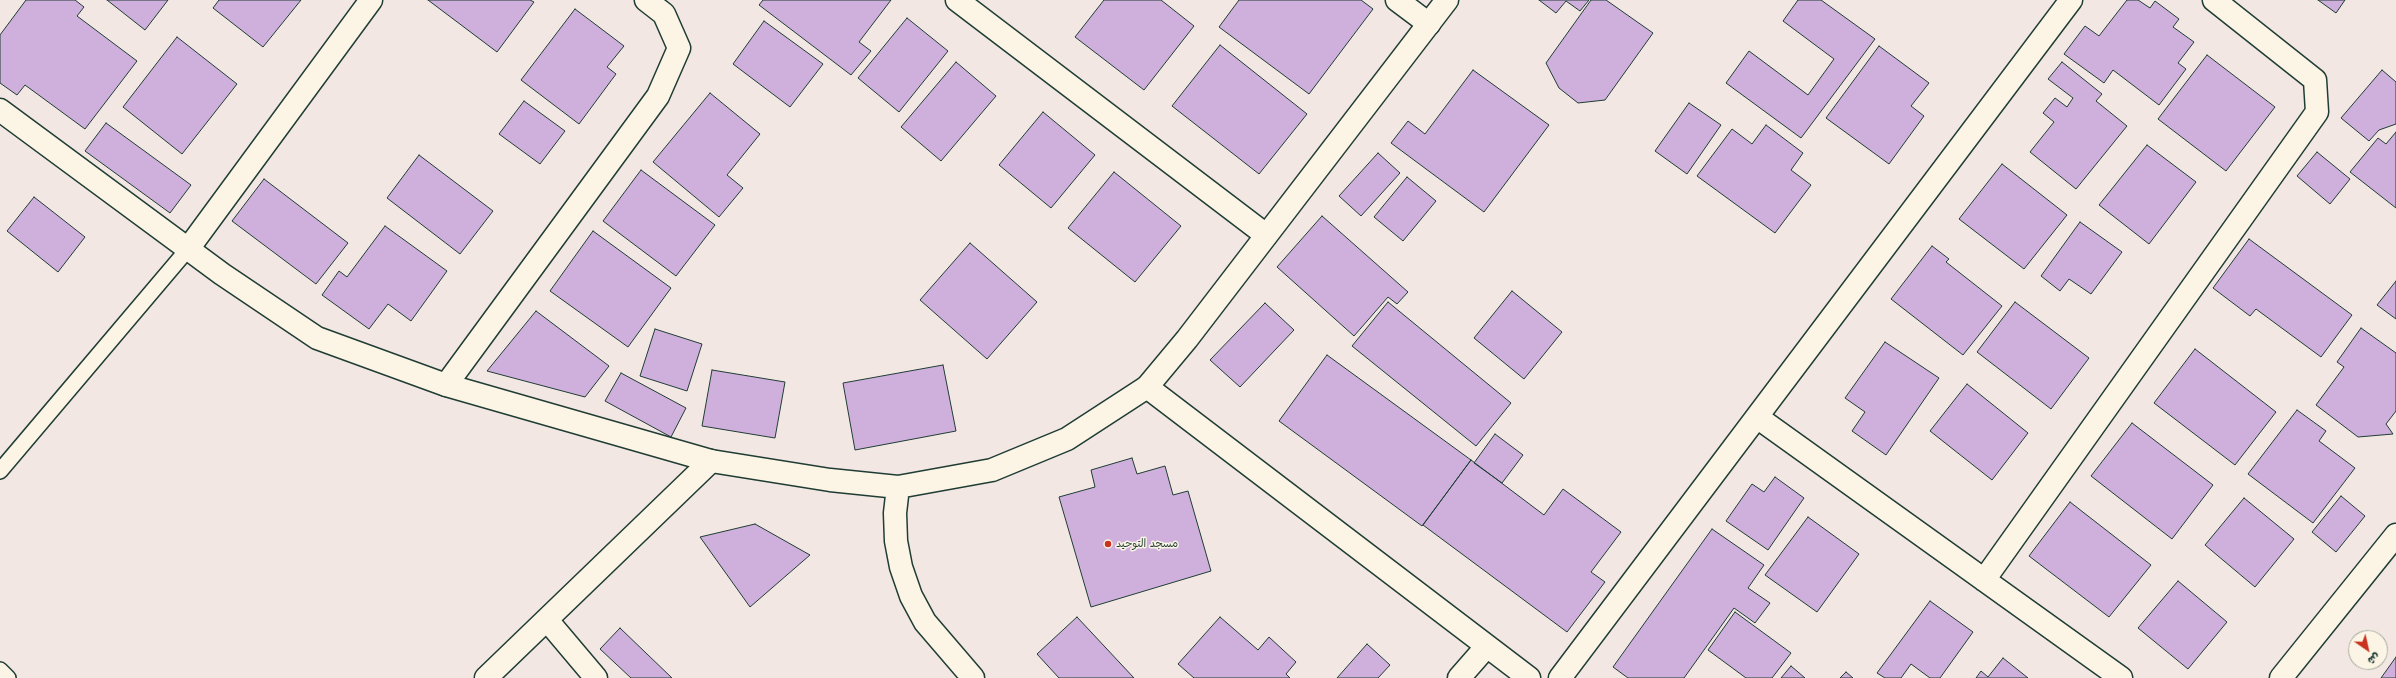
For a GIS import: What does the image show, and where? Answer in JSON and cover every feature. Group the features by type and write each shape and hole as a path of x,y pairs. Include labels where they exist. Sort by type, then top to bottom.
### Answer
{"street":[{"path":"188,249 371,0"},
{"path":"446,385 658,96 679,48 664,14 646,0"},
{"path":"957,0 1266,235"},
{"path":"1397,0 1429,24"},
{"path":"0,110 188,249 316,338 446,385 711,461 830,480 898,486 992,470 1067,439 1147,387 1187,339 1447,0"},
{"path":"1560,678 2071,0"},
{"path":"1984,580 2317,112 2315,80 2214,0"},
{"path":"1147,387 1529,678"},
{"path":"1757,417 2121,678"},
{"path":"486,678 711,461"},
{"path":"898,486 895,513 896,540 901,567 911,596 925,622 973,678"},
{"path":"2281,678 2396,535"},
{"path":"547,620 596,678"},
{"path":"1459,678 1487,646"}],"lane":[{"path":"0,471 188,249"},
{"path":"0,670 8,678"}],"building":[{"path":"26,0 75,0 84,7 77,16 137,61 85,129 25,85 17,95 0,83 0,35"},
{"path":"107,0 168,0 145,30"},
{"path":"219,0 301,0 263,47 213,8"},
{"path":"428,0 530,0 534,2 497,52"},
{"path":"763,0 891,0 859,42 871,51 851,75 759,5"},
{"path":"1104,0 1161,0 1194,26 1144,90 1075,37"},
{"path":"1239,0 1361,0 1373,9 1309,94 1219,27"},
{"path":"1539,0 1589,0 1580,11 1566,1 1556,13"},
{"path":"1591,0 1606,0 1653,33 1605,100 1578,103 1559,88 1546,63"},
{"path":"1798,0 1821,0 1875,39 1801,138 1726,83 1749,51 1808,95 1834,59 1783,21"},
{"path":"2127,0 2138,0 2150,8 2155,1 2179,19 2173,27 2194,42 2178,63 2186,69 2159,105 2113,70 2104,83 2064,54 2085,26 2099,36"},
{"path":"2318,0 2345,0 2336,13"},
{"path":"575,9 624,46 607,67 616,74 579,124 521,80"},
{"path":"907,18 948,51 899,112 858,78"},
{"path":"764,21 823,64 790,107 733,64"},
{"path":"177,37 237,84 182,154 123,107"},
{"path":"1220,45 1307,114 1259,174 1172,106"},
{"path":"1879,46 1929,83 1911,106 1924,116 1889,164 1826,118"},
{"path":"2207,55 2275,107 2226,171 2158,119"},
{"path":"956,62 996,96 941,161 901,127"},
{"path":"2062,62 2102,94 2096,101 2127,126 2076,189 2030,152 2054,122 2043,113 2055,98 2067,107 2073,98 2048,79"},
{"path":"1473,70 1549,125 1484,212 1391,143 1408,121 1425,134"},
{"path":"2382,70 2396,82 2396,124 2379,130 2369,141 2341,118"},
{"path":"710,93 760,134 727,175 743,188 719,217 653,162"},
{"path":"524,101 565,131 540,164 499,134"},
{"path":"1689,103 1721,125 1687,174 1655,151"},
{"path":"1043,112 1095,155 1051,208 999,165"},
{"path":"106,123 191,185 170,213 85,151"},
{"path":"1766,125 1803,153 1791,170 1811,185 1775,233 1697,176 1732,129 1752,144"},
{"path":"2396,132 2396,208 2350,172 2378,138 2386,144"},
{"path":"2147,145 2196,182 2149,244 2099,205"},
{"path":"2317,152 2350,179 2330,204 2297,176"},
{"path":"1378,153 1400,173 1361,216 1339,196"},
{"path":"419,155 493,211 460,254 387,198"},
{"path":"2002,164 2067,215 2024,269 1959,219"},
{"path":"641,170 715,225 676,276 603,221"},
{"path":"1114,172 1181,226 1135,282 1068,228"},
{"path":"1407,177 1436,201 1403,241 1374,217"},
{"path":"264,179 348,243 316,284 232,221"},
{"path":"34,197 85,237 58,272 7,231"},
{"path":"1322,216 1408,292 1397,304 1388,297 1354,336 1277,267"},
{"path":"2080,222 2122,252 2091,294 2069,279 2060,291 2041,276"},
{"path":"385,226 447,271 411,321 388,304 369,329 322,295 339,271 347,277"},
{"path":"593,231 671,288 628,347 550,291"},
{"path":"2249,239 2352,315 2321,357 2256,309 2250,316 2213,288"},
{"path":"970,243 1037,302 987,359 920,300"},
{"path":"1932,246 1949,259 1946,262 2002,306 1963,355 1891,299"},
{"path":"2396,281 2396,319 2377,305"},
{"path":"1512,291 1562,332 1524,379 1474,338"},
{"path":"1388,302 1511,403 1476,446 1352,346"},
{"path":"2015,302 2089,358 2051,409 1977,352"},
{"path":"1265,303 1294,330 1240,387 1210,360"},
{"path":"536,311 609,366 585,397 487,371"},
{"path":"2361,328 2396,353 2396,411 2386,424 2393,434 2358,437 2316,405 2344,367 2337,362"},
{"path":"655,329 702,344 687,391 640,376"},
{"path":"1885,342 1939,378 1886,455 1852,431 1865,412 1845,398"},
{"path":"2195,349 2276,412 2235,465 2154,403"},
{"path":"1327,355 1471,460 1422,526 1279,421"},
{"path":"943,365 956,431 855,450 843,383"},
{"path":"712,370 785,382 775,438 702,426"},
{"path":"621,373 686,408 671,437 605,401"},
{"path":"1967,384 2028,433 1992,480 1930,431"},
{"path":"2297,410 2326,431 2319,441 2355,468 2313,523 2248,474"},
{"path":"2132,423 2213,485 2172,539 2091,476"},
{"path":"1495,434 1523,455 1502,483 1474,463"},
{"path":"1132,458 1137,474 1165,466 1173,495 1188,491 1211,571 1091,607 1059,497 1095,487 1091,470"},
{"path":"1471,460 1544,515 1563,489 1621,532 1591,572 1605,582 1567,632 1423,525"},
{"path":"1775,477 1804,498 1768,550 1726,521 1752,484 1764,492"},
{"path":"2341,496 2365,516 2336,552 2312,532"},
{"path":"2244,498 2294,539 2255,587 2205,545"},
{"path":"2070,502 2151,565 2109,617 2029,556"},
{"path":"1808,517 1859,554 1817,612 1765,575"},
{"path":"755,524 810,555 750,607 700,537"},
{"path":"1712,529 1764,565 1748,588 1770,603 1755,623 1734,608 1684,678 1628,678 1613,667"},
{"path":"2178,581 2227,622 2188,669 2138,628"},
{"path":"1930,601 1973,632 1940,678 1930,678 1911,664 1901,678 1885,678 1877,673"},
{"path":"1735,612 1791,653 1772,678 1746,678 1708,650"},
{"path":"1077,617 1134,678 1059,678 1037,654"},
{"path":"1220,617 1258,650 1269,637 1296,662 1286,674 1290,678 1194,678 1178,664"},
{"path":"620,628 672,678 631,678 600,649"},
{"path":"1367,644 1390,665 1378,678 1337,678"},
{"path":"2396,657 2396,678 2381,678"},
{"path":"2003,658 2028,678 1976,678 1981,671 1988,677"},
{"path":"1791,666 1805,678 1781,678"},
{"path":"1846,672 1853,678 1840,678"}],"place":[{"name":"مسجد التوحيد","path":"1108,544"}]}
